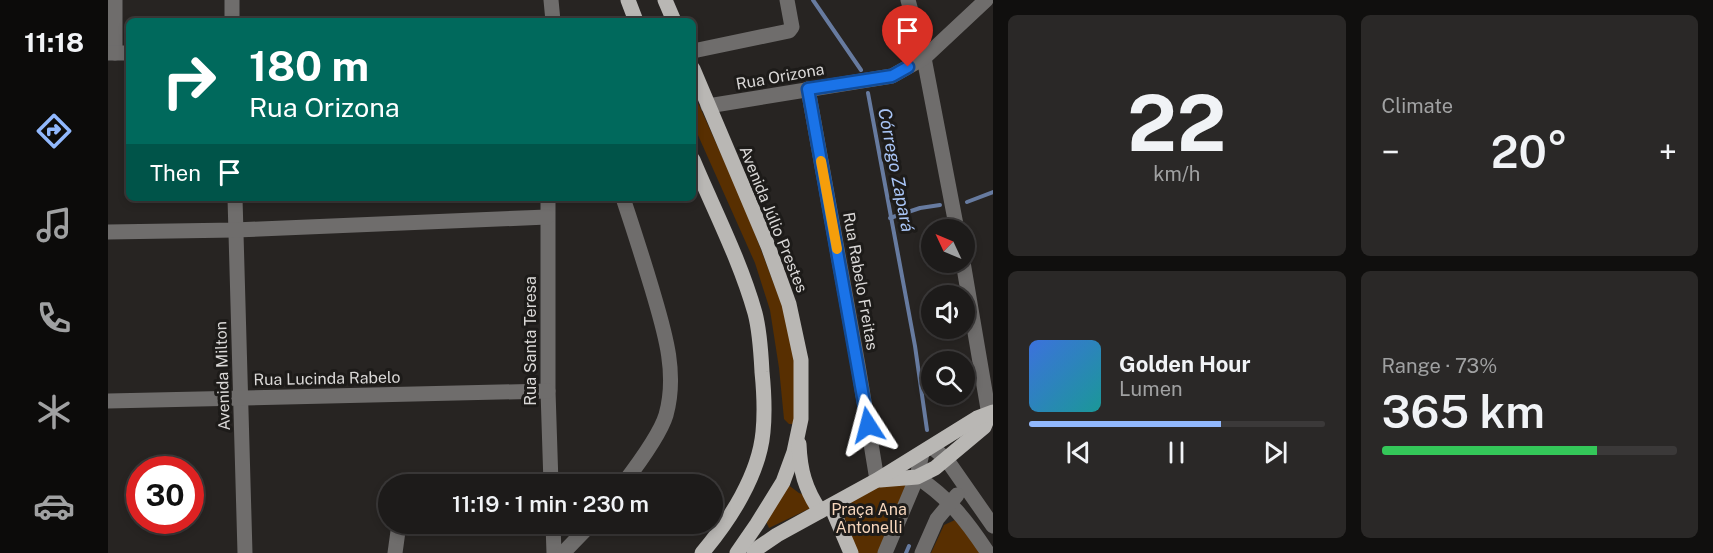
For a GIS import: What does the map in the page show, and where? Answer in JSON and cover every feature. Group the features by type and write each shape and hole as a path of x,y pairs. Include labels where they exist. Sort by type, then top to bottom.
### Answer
{"main road":[{"path":"628,0 635,18"},
{"path":"666,3 673,18"},
{"name":"Avenida Júlio Prestes","path":"696,76 768,246 789,304 801,360 801,419 783,482 739,552"},
{"path":"696,167 744,280 755,315 762,356 763,434 752,474 707,547 739,552"},
{"path":"877,480 916,477 947,460 984,427 991,413"},
{"path":"754,553 777,535 877,480 977,418 991,413"},
{"path":"798,435 800,464 806,488 825,508 851,553"}],"street":[{"path":"115,0 117,53"},
{"path":"232,0 232,18"},
{"path":"551,0 553,18"},
{"path":"696,50 789,31 792,27 787,0"},
{"path":"908,0 924,57 955,219"},
{"name":"Rua Orizona","path":"708,106 892,76 924,57 986,0"},
{"name":"Rua Rabelo Freitas","path":"808,89 877,480"},
{"name":"Avenida Milton","path":"235,201 245,553"},
{"name":"Rua Santa Teresa","path":"548,201 548,391 551,474"},
{"path":"624,201 667,340 670,367 666,416 644,456 630,474"},
{"path":"108,232 235,230 547,217"},
{"path":"965,273 991,413"},
{"name":"Rua Lucinda Rabelo","path":"108,401 548,391"},
{"path":"885,553 927,450 947,460 993,526"},
{"path":"916,477 959,511 988,553"},
{"path":"922,553 937,519 966,487"},
{"path":"395,553 398,534"},
{"path":"553,534 554,553"},
{"path":"563,553 581,534"}],"green space":[{"path":"696,101 744,205 783,308 797,357 796,424 789,424 784,419 770,310 755,263 696,131"},
{"name":"Praça Ana Antonelli","path":"879,481 912,485 881,553 855,553 838,508"},
{"path":"787,484 799,493 810,497 815,506 769,528 765,519"},
{"name":"Praça Ana Antonelli","path":"955,520 983,553 931,553 944,525"}],"waterway":[{"name":"Córrego Zapará","path":"813,0 861,70"},
{"name":"Córrego Zapará","path":"868,93 915,346 927,430"},
{"path":"967,202 993,192"},
{"path":"890,218 920,208 940,205"},
{"name":"Córrego Zapará","path":"906,553 909,546"}],"slow traffic":[{"path":"821,161 837,249"}],"route":[{"path":"868,425 808,89 892,76 908,67"}]}
